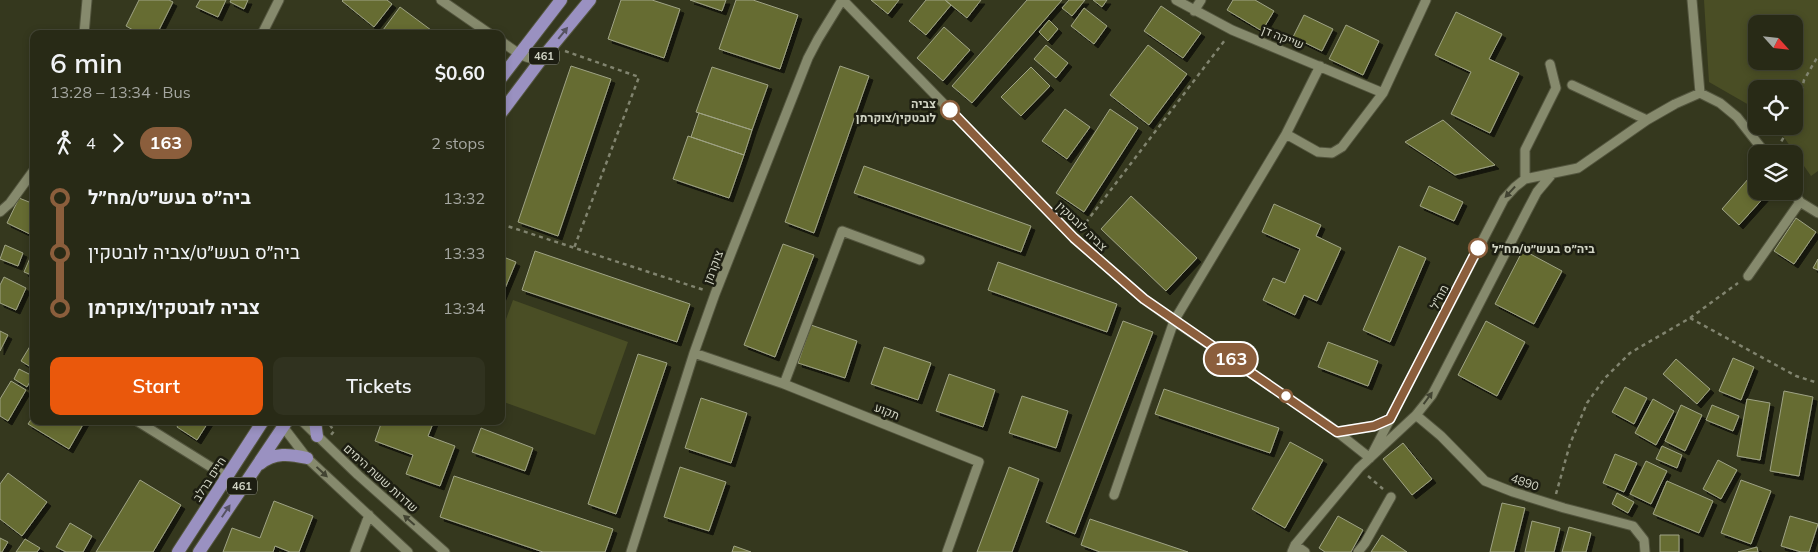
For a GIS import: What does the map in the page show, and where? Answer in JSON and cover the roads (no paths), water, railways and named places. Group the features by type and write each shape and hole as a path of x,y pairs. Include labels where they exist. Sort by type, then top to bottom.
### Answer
{"main road":[{"name":"461","path":"505,73 561,0"},
{"name":"461","path":"505,108 543,57 590,0"},
{"name":"חיים ברלב","path":"178,552 261,425"},
{"name":"461","path":"199,552 282,425"},
{"path":"316,425 317,436"},
{"path":"253,471 264,461 278,455 295,455 307,458"}],"street":[{"path":"84,30 87,0"},
{"path":"264,30 279,0"},
{"path":"442,0 484,30"},
{"name":"צביה לובטקין","path":"843,0 1074,238 1144,299 1337,432 1370,458"},
{"name":"צוקרמן","path":"630,552 694,353 716,294 808,58 843,0"},
{"name":"שייקה דן","path":"1176,0 1232,30 1383,93"},
{"path":"1194,11 1201,0"},
{"path":"1286,134 1318,152 1332,153 1342,147 1383,93 1426,0"},
{"path":"1692,0 1700,93"},
{"path":"505,44 532,58 543,57"},
{"path":"1550,64 1556,88 1525,150 1525,179 1578,168 1646,120 1700,93"},
{"path":"1114,494 1174,321 1286,134 1320,66"},
{"path":"1572,85 1646,120"},
{"path":"1700,93 1720,103 1736,117 1759,145"},
{"name":"מח\"ל","path":"1305,552 1294,548 1359,468 1416,415 1432,394 1530,204 1553,173"},
{"path":"0,212 10,203 30,176"},
{"name":"מח\"ל","path":"1370,458 1504,199 1525,179"},
{"path":"1748,276 1800,202 1818,213"},
{"path":"784,384 842,231 920,260"},
{"name":"תקוע","path":"694,353 784,384 979,462 947,552"},
{"name":"4890","path":"1416,415 1441,436 1485,481 1554,505 1633,526 1644,540 1645,552"},
{"path":"1337,432 1374,426 1390,419"},
{"path":"143,425 227,477"},
{"path":"284,425 307,458 408,552"},
{"name":"שדרות ששת הימים","path":"306,425 358,475 445,552"},
{"path":"1358,552 1391,497"},
{"path":"355,552 369,515"}],"place":[{"name":"צביה לובטקין/צוקרמן","path":"950,110"},
{"name":"ביה״ס בעש״ט/מח״ל","path":"1478,248"}]}
